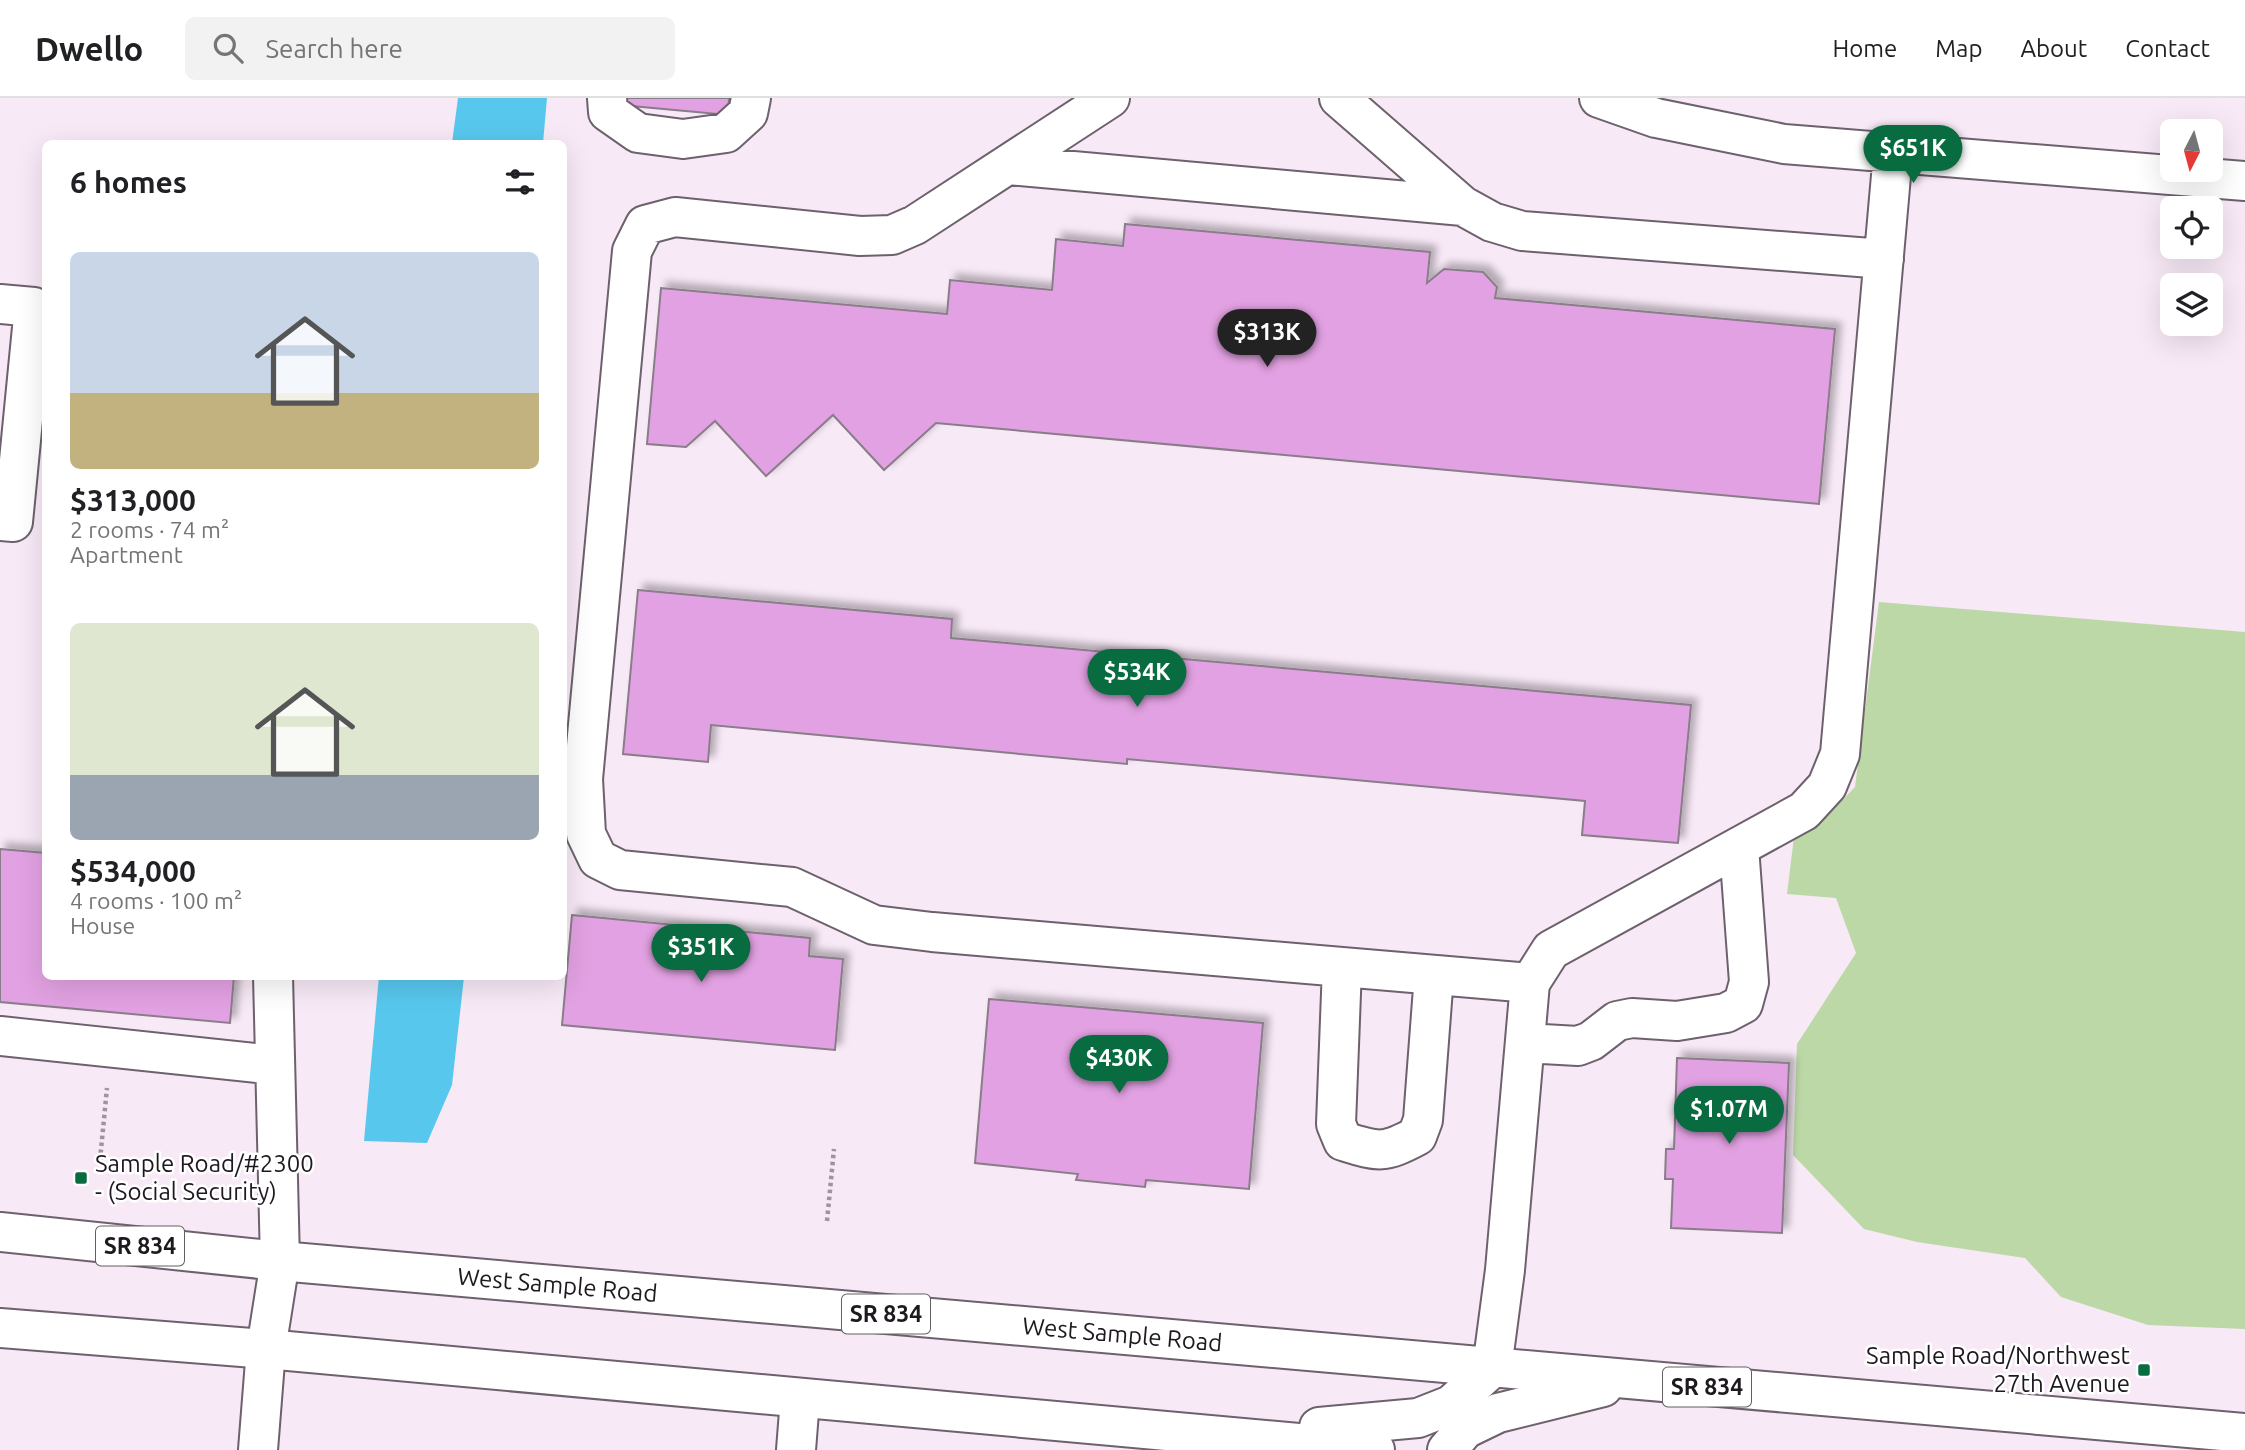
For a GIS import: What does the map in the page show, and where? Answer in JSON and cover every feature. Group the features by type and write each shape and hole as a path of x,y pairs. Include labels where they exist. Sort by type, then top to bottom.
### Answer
{"main road":[{"path":"607,98 608,112 638,133 683,139 726,133 748,113 751,98"},
{"path":"1110,98 915,225 892,234 860,236 675,217 645,225 632,251 583,779 586,834 598,859 620,870 792,887 874,925 1530,984"},
{"path":"1339,98 1462,206 1492,222 1522,230 1884,259"},
{"path":"1599,98 1656,118 1784,144 2245,181"},
{"path":"1222,1436 1418,1418 1451,1405 1492,1368 1506,1270 1530,984 1551,950 1804,811 1827,786 1840,754 1893,153"},
{"path":"1007,165 1462,206"},
{"path":"0,304 34,307 13,522 0,521"},
{"path":"1525,1043 1578,1046 1591,1041 1617,1021 1632,1018 1677,1021 1726,1013 1743,1004 1749,982 1740,847"},
{"path":"1342,967 1336,1124 1343,1141 1377,1151 1394,1148 1417,1136 1423,1120 1434,975"},
{"path":"258,1450 265,1349 280,1261 273,980"},
{"path":"0,1036 275,1065"},
{"name":"West Sample Road","path":"0,1232 280,1261 2245,1433"},
{"path":"0,1328 265,1349 1375,1450"},
{"path":"1447,1450 1465,1429 1498,1413 1632,1380"},
{"path":"796,1450 800,1399"}],"path":[{"path":"100,1160 107,1088"},
{"path":"827,1221 834,1149"}],"green space":[{"path":"1879,602 2245,632 2245,1329 2148,1325 2061,1297 2025,1258 1917,1242 1864,1229 1793,1155 1797,1044 1856,953 1836,898 1787,894 1794,837 1830,813 1855,787"}],"water":[{"path":"458,98 547,98 543,140 452,140"},
{"path":"379,980 464,980 452,1085 427,1143 364,1141"}],"building":[{"path":"622,98 729,98 728,115 621,105"},
{"path":"1125,224 1430,252 1427,283 1444,269 1483,272 1497,287 1495,298 1835,329 1819,504 936,423 884,470 833,415 766,476 715,421 686,447 647,444 661,288 947,314 950,280 1052,290 1056,239 1123,246"},
{"path":"638,590 952,619 951,638 1691,705 1678,843 1582,835 1585,801 1127,759 1127,764 711,725 708,762 623,754"},
{"path":"0,849 42,853 42,980 234,980 230,1023 0,1002"},
{"path":"572,915 810,938 809,956 843,959 835,1050 562,1025"},
{"path":"989,999 1263,1023 1249,1189 1146,1180 1145,1187 1076,1180 1078,1174 975,1163"},
{"path":"1677,1058 1789,1063 1782,1233 1671,1228 1673,1179 1665,1179 1666,1149 1674,1149"}],"place":[{"name":"Sample Road/#2300 - (Social Security)","path":"81,1178"},
{"name":"Sample Road/Northwest 27th Avenue","path":"2144,1370"}]}
